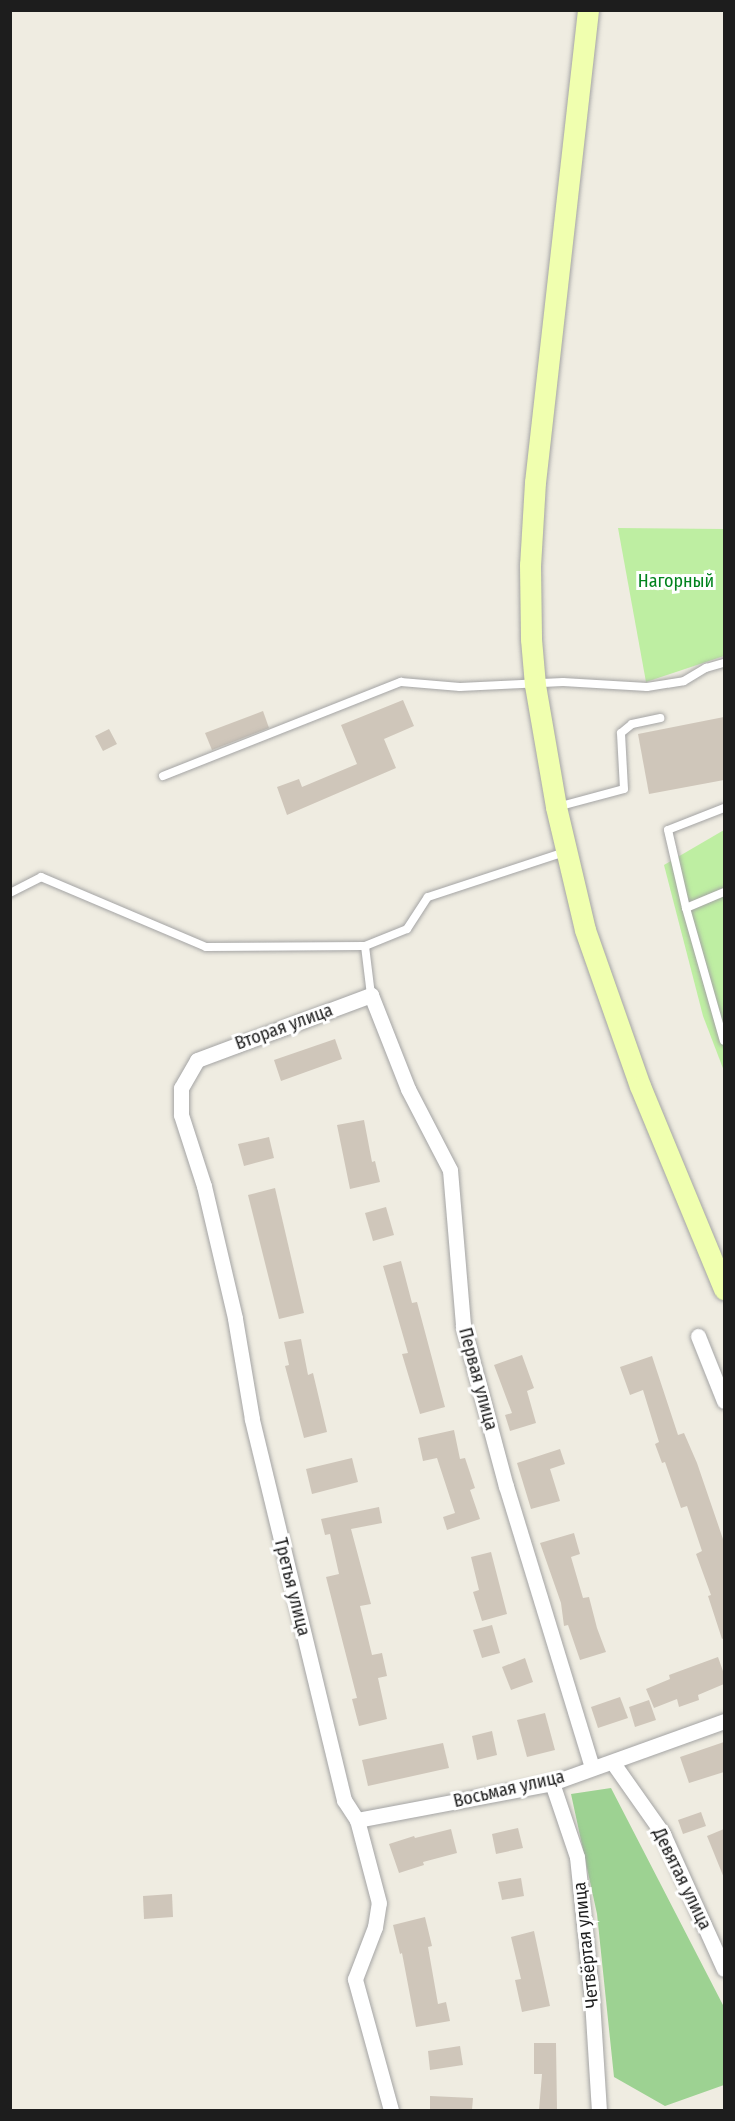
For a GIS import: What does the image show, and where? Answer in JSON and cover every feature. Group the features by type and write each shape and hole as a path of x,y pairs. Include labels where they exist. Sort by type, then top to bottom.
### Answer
{"main road":[{"path":"588,10 535,482 530,565 531,639 535,686 565,852 585,930 640,1086 724,1288"}],"street":[{"name":"Вторая улица","path":"197,1060 371,995"},
{"name":"Первая улица","path":"371,995 408,1089 450,1170 463,1326 506,1486 592,1767"},
{"name":"Третья улица","path":"197,1060 181,1088 181,1115 204,1186 235,1318 252,1419 344,1800 357,1820 379,1903 375,1927 355,1979 391,2110"},
{"path":"698,1336 724,1401"},
{"name":"Восьмая улица","path":"357,1820 552,1783 592,1767 613,1763 724,1721"},
{"name":"Девятая улица","path":"613,1763 663,1834 724,1970"},
{"name":"Четвёртая улица","path":"552,1783 577,1857 592,2000 599,2110"}],"lane":[{"path":"164,776 401,682 460,687 535,686 588,682 647,687 684,681 706,668 724,663"},
{"path":"556,807 624,789 621,734 632,724 660,718"},
{"path":"724,808 668,830 686,908 724,1041"},
{"path":"10,893 41,877 206,947 364,946 407,928 428,897 565,852"},
{"path":"686,908 724,892"},
{"path":"364,946 371,995"}],"green space":[{"name":"Нагорный","path":"618,528 724,529 724,656 646,682"},
{"path":"724,830 724,1071 703,1016 664,865"},
{"path":"611,1788 724,2007 724,2085 665,2106 614,2077 597,1914 571,1794"}],"building":[{"path":"403,700 414,726 384,739 396,768 287,815 277,787 299,779 302,787 357,764 341,725"},
{"path":"263,711 269,728 212,750 205,733"},
{"path":"724,717 724,780 649,794 638,734"},
{"path":"109,729 117,744 103,751 95,736"},
{"path":"335,1039 342,1059 281,1081 274,1060"},
{"path":"364,1120 372,1162 375,1161 380,1182 350,1189 337,1125"},
{"path":"269,1137 274,1158 244,1166 238,1144"},
{"path":"275,1188 304,1313 279,1319 248,1195"},
{"path":"386,1207 394,1235 373,1241 365,1213"},
{"path":"401,1261 412,1303 417,1302 445,1407 420,1414 402,1354 408,1353 383,1266"},
{"path":"301,1339 308,1375 313,1373 327,1432 304,1438 285,1366 289,1365 284,1342"},
{"path":"522,1355 534,1388 527,1391 536,1423 510,1431 505,1415 512,1413 494,1365"},
{"path":"652,1356 678,1435 684,1433 697,1463 724,1542 724,1638 722,1639 708,1596 711,1595 696,1554 702,1551 687,1506 681,1508 665,1462 662,1463 655,1444 659,1442 643,1390 630,1395 620,1367"},
{"path":"454,1430 460,1459 465,1458 475,1488 470,1490 480,1519 447,1530 443,1517 455,1513 437,1458 423,1461 418,1438"},
{"path":"560,1449 565,1464 550,1469 560,1501 531,1509 517,1463"},
{"path":"352,1458 358,1482 312,1494 306,1469"},
{"path":"379,1507 382,1523 351,1529 371,1604 360,1606 372,1655 382,1653 387,1676 378,1678 387,1719 359,1726 352,1699 357,1698 326,1577 339,1574 330,1534 325,1535 321,1519"},
{"path":"574,1533 580,1554 571,1557 583,1598 589,1597 606,1652 580,1660 568,1625 564,1626 561,1603 540,1543"},
{"path":"491,1552 507,1614 482,1621 473,1592 479,1590 471,1557"},
{"path":"492,1625 500,1653 482,1658 473,1630"},
{"path":"718,1657 724,1674 724,1684 698,1695 699,1700 679,1707 677,1699 654,1708 646,1689 670,1679 669,1675"},
{"path":"525,1658 533,1682 511,1690 502,1667"},
{"path":"620,1697 628,1718 598,1728 591,1707"},
{"path":"649,1700 656,1720 635,1727 629,1707"},
{"path":"545,1713 555,1750 527,1757 517,1720"},
{"path":"492,1731 497,1755 477,1760 472,1736"},
{"path":"724,1742 724,1772 689,1783 680,1757"},
{"path":"443,1743 449,1768 368,1786 362,1760"},
{"path":"701,1812 706,1826 683,1834 678,1820"},
{"path":"518,1828 523,1848 496,1854 492,1834"},
{"path":"451,1829 457,1853 423,1862 424,1865 399,1873 389,1844 414,1836 415,1838"},
{"path":"724,1829 724,1878 707,1836"},
{"path":"521,1878 524,1896 502,1900 498,1882"},
{"path":"172,1894 173,1917 144,1919 143,1896"},
{"path":"425,1917 432,1946 428,1947 438,2004 446,2002 450,2021 416,2027 402,1953 400,1954 393,1925"},
{"path":"534,1931 550,2006 522,2012 515,1980 521,1979 511,1937"},
{"path":"534,2043 556,2043 557,2110 539,2110 542,2074 534,2074"},
{"path":"460,2046 463,2065 430,2070 428,2051"},
{"path":"430,2096 473,2098 472,2110 430,2110"}]}
